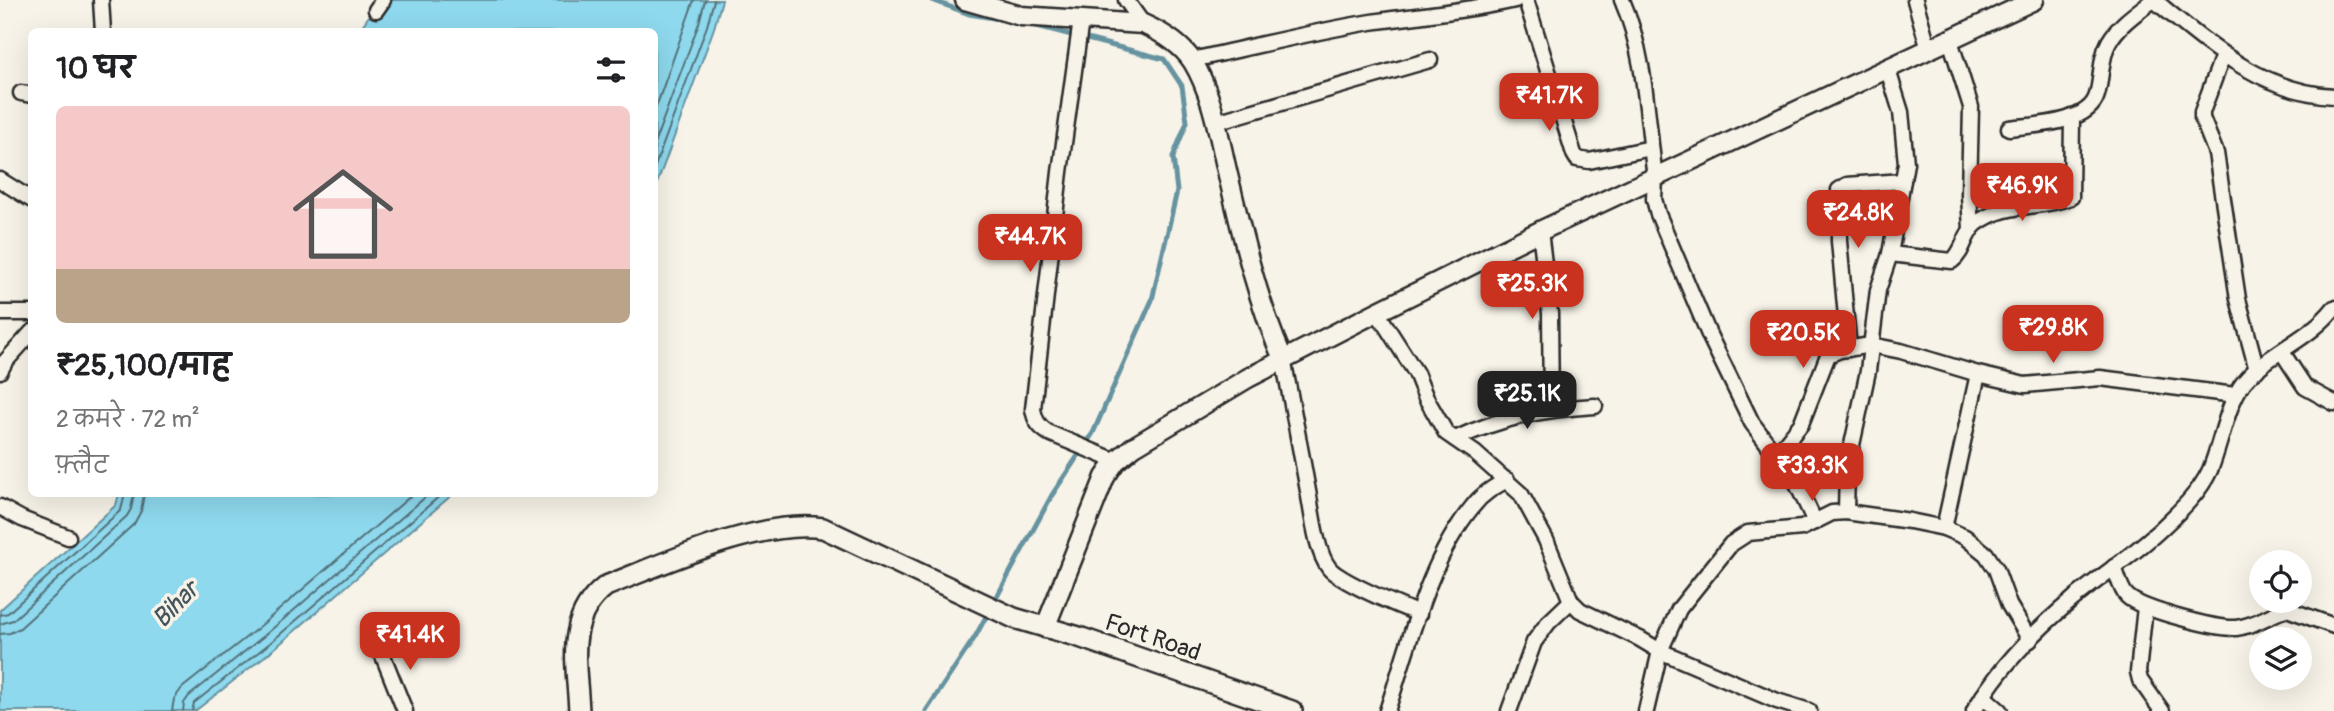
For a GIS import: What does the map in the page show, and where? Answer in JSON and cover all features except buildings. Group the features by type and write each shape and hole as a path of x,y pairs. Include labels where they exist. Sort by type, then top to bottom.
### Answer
{"main road":[{"name":"Fort Road","path":"579,711 576,638 580,617 593,596 606,586 711,546 780,528 806,526 823,528 989,608 1293,711"}],"street":[{"path":"101,0 103,28"},
{"path":"965,0 1021,16 1143,24 1160,31 1192,60 1216,122 1266,321 1283,359 1315,527 1328,568 1380,597 1419,614"},
{"path":"1126,0 1143,24"},
{"path":"1192,60 1327,30 1515,0"},
{"path":"1525,0 1577,159 1589,161 1651,148"},
{"path":"1622,0 1638,49 1655,178 1655,207 1710,337 1752,422 1795,480 1815,522"},
{"path":"1915,0 1929,50"},
{"path":"1045,628 1105,477 1116,461 1144,440 1248,377 1540,231 2034,0"},
{"path":"2009,128 2046,124 2084,112 2094,101 2110,40 2120,28 2154,0 2223,55 2260,77 2290,89 2334,96"},
{"path":"1081,20 1060,172 1033,410 1041,428 1049,433 1116,461"},
{"path":"1890,254 1952,261 1957,257 1971,229 1971,107 1950,40"},
{"path":"2223,55 2202,118 2216,152 2238,299 2257,370"},
{"path":"1216,122 1430,60"},
{"path":"1846,512 1847,468 1868,371 1878,290 1890,254 1906,163 1904,129 1888,70"},
{"path":"1971,229 2000,211 2071,197 2072,117"},
{"path":"0,180 28,198"},
{"path":"1849,349 1839,241 1839,191 1847,185 1903,181"},
{"path":"1540,231 1550,313 1551,409"},
{"path":"1974,711 1983,696 2030,640 2070,601 2163,527 2199,488 2209,472 2235,395 2257,370 2313,331 2334,309"},
{"path":"1377,312 1416,373 1426,398 1446,433 1507,480 1531,509 1571,601 1592,617 1660,651 1777,701 1809,711"},
{"path":"0,313 28,313"},
{"path":"0,371 28,336"},
{"path":"1776,455 1801,424 1825,360 1833,352 1871,345 2025,385 2099,378 2235,395"},
{"path":"2282,352 2305,387 2334,403"},
{"path":"1944,528 1978,374"},
{"path":"1455,439 1508,417 1551,409 1595,406"},
{"path":"1387,711 1434,571 1446,545 1472,506 1507,480"},
{"path":"0,507 30,523 68,537"},
{"path":"1646,711 1660,651 1679,609 1741,536 1748,533 1798,529 1832,513 1846,512 1910,521 1944,528 1965,537 1986,554 1996,569 2009,605 2030,640"},
{"path":"2114,566 2125,594 2145,607 2185,619 2229,628 2250,625 2287,610 2334,626"},
{"path":"1509,711 1534,642 1548,623 1571,601"},
{"path":"2145,607 2138,672 2140,680 2162,711"},
{"path":"379,646 404,711"},
{"path":"1983,696 2000,711"}],"water":[{"path":"380,0 722,0 658,181 658,28 361,28"},
{"name":"Bihar","path":"118,497 450,497 274,649 195,711 0,711 0,610 116,505"}],"waterway":[{"path":"932,0 969,14 1006,20"},
{"path":"926,711 975,637 1052,495 1093,433 1152,300 1177,191 1173,157 1187,122 1182,86 1164,59 1033,25"}]}
